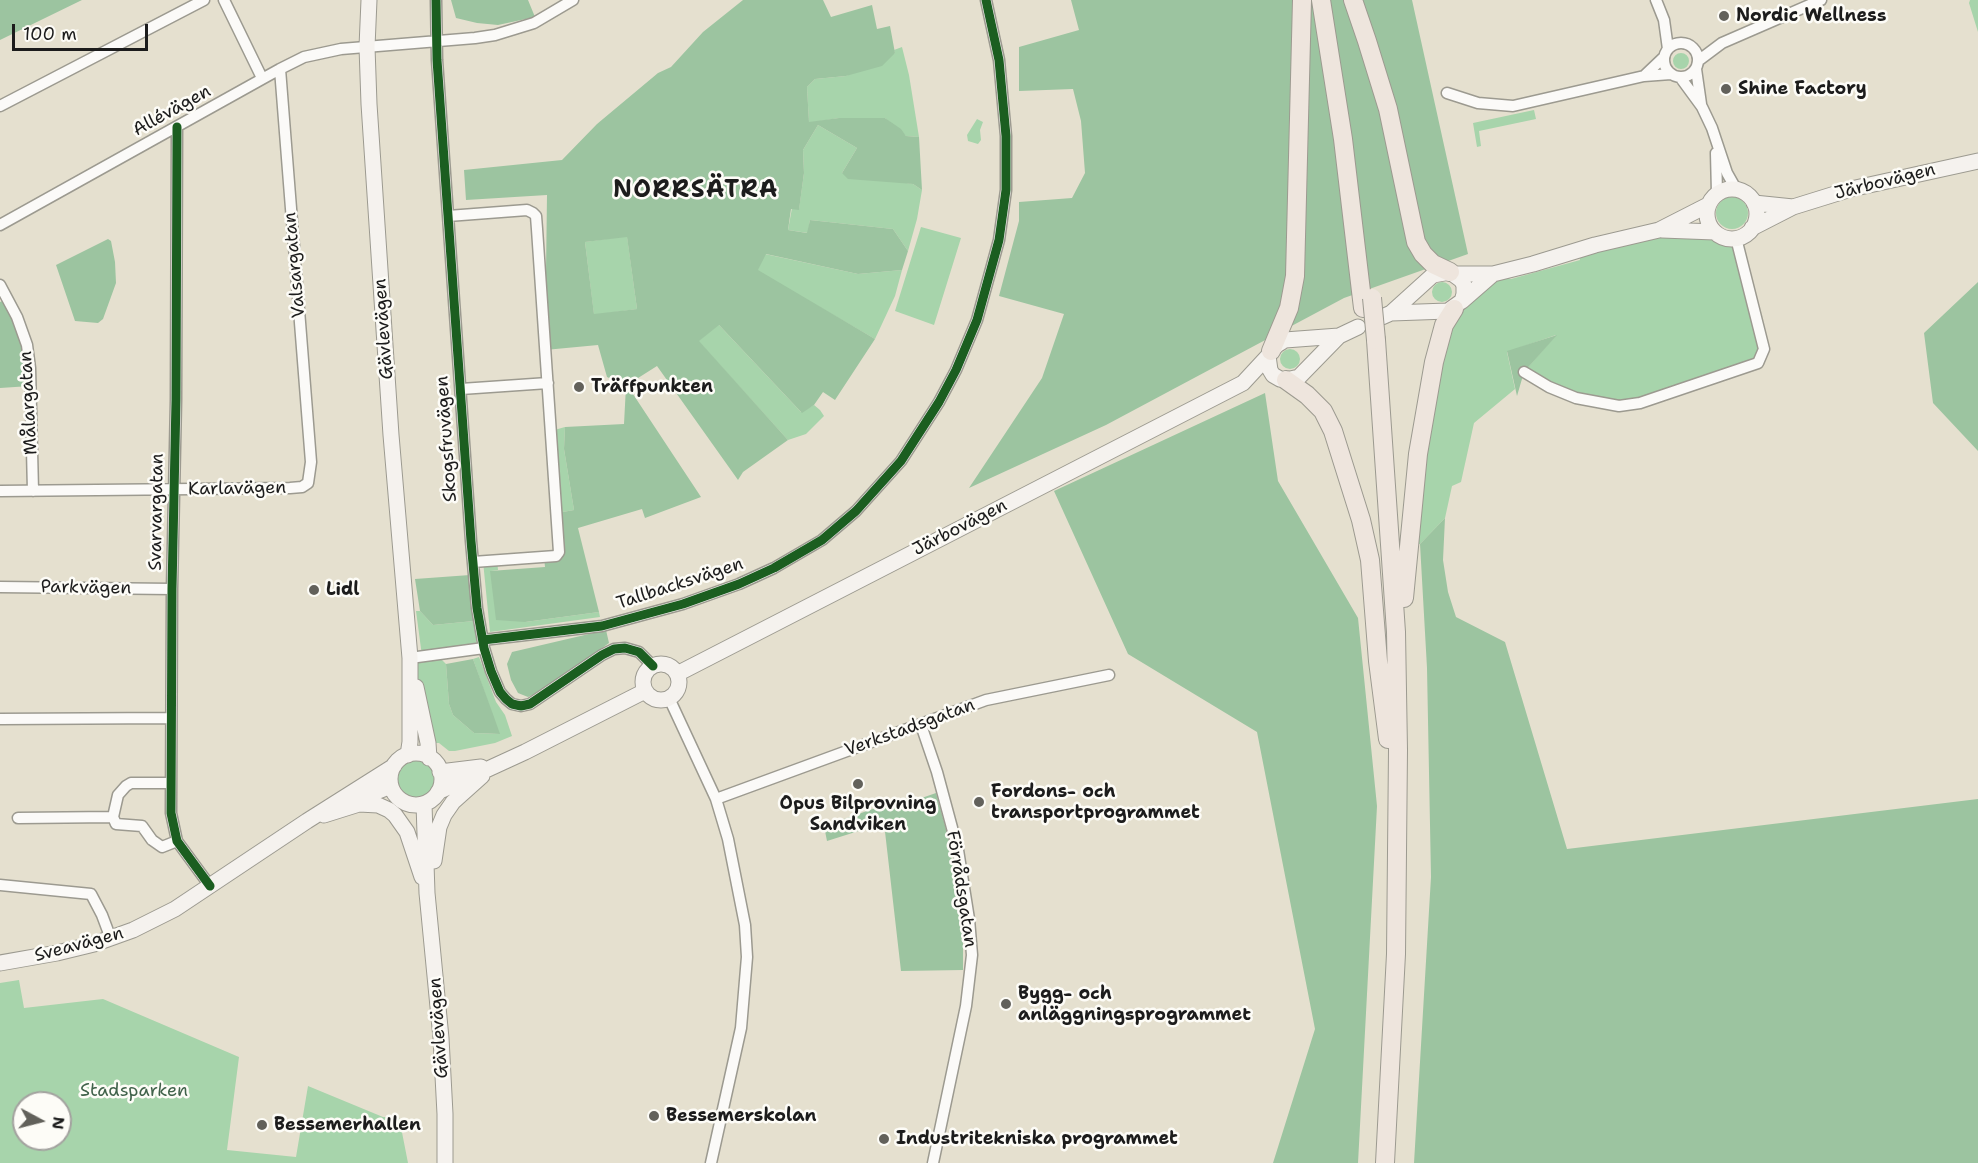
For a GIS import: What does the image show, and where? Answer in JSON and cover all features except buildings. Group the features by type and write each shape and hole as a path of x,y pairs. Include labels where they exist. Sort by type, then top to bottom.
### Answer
{"highway":[{"path":"1270,353 1289,308 1294,276 1300,141 1302,0"},
{"path":"1321,0 1368,303"},
{"path":"1331,0 1352,137 1368,303 1367,336 1394,609 1396,954 1385,1163"},
{"path":"1353,0 1388,109 1416,242 1433,264 1452,273"},
{"path":"1375,1163 1387,953 1394,750 1405,576 1418,454 1439,338 1443,325 1458,305"},
{"path":"1283,380 1307,395 1323,411 1333,431 1361,520 1370,560 1378,661 1394,750"}],"main road":[{"name":"Gävlevägen","path":"369,0 367,47 391,435 410,658 408,755"},
{"name":"Järbovägen","path":"1752,228 1793,207 1851,189 1978,161"},
{"path":"1493,274 1458,305 1439,313 1386,315 1433,274 1493,274 1595,245 1659,230 1715,232 1728,239 1736,238 1746,234 1752,228 1757,212 1754,203 1743,192 1736,189 1723,190 1713,199 1659,230"},
{"path":"1713,199 1707,219 1715,232"},
{"name":"Järbovägen","path":"1754,203 1793,207"},
{"path":"1452,273 1464,285 1464,294 1458,305"},
{"name":"Järbovägen","path":"1243,383 1299,377 1339,336"},
{"name":"Järbovägen","path":"677,674 1243,383 1277,345 1285,340 1367,336"},
{"path":"1270,353 1270,370 1273,375 1283,380"},
{"name":"Gävlevägen","path":"410,658 428,743 429,758"},
{"path":"666,665 677,674 679,680 677,689 669,698 656,699 645,691 644,677 652,666 666,665"},
{"path":"438,792 525,752 645,691"},
{"path":"391,786 390,777 394,766 408,755 418,754 429,758 436,765 440,772 441,783 438,792 431,800 424,804 410,805 401,801"},
{"name":"Sveavägen","path":"0,963 57,953 111,939 175,909 394,766"},
{"path":"440,772 493,766"},
{"path":"427,893 439,827 444,815 453,802 493,766"},
{"name":"Gävlevägen","path":"391,786 409,813 427,893"},
{"name":"Sveavägen","path":"307,821 391,786"},
{"path":"307,821 359,804 378,805 389,810 395,814 407,832 427,893"},
{"name":"Gävlevägen","path":"424,804 427,893 441,1038 445,1163"}],"street":[{"path":"0,106 204,0"},
{"path":"224,0 262,78"},
{"name":"Skogsfruvägen","path":"436,0 436,41 473,562 483,644 491,671 500,692 512,704 521,706 530,704 602,654 614,649 624,648 639,652 652,666"},
{"name":"Allévägen","path":"0,225 262,78 304,57 325,51 475,38 511,31 550,15 573,0"},
{"name":"Tallbacksvägen","path":"410,658 483,644 602,626 673,607 739,584 774,568 822,540 856,512 901,461 939,402 963,354 980,309 999,240 1006,190 1006,136 999,60 986,0"},
{"path":"1656,0 1664,20 1665,66 1702,107 1736,189"},
{"path":"1644,76 1675,44 1701,46 1722,43 1821,0"},
{"path":"1664,20 1697,52 1702,107"},
{"path":"1447,93 1478,103 1513,106 1644,76 1689,75 1722,43"},
{"name":"Valsargatan","path":"279,69 311,462"},
{"name":"Svarvargatan","path":"177,127 171,813 177,841 210,886"},
{"path":"1713,199 1715,141"},
{"path":"448,216 527,210 536,216 560,552 556,556 473,562"},
{"path":"1524,372 1549,387 1576,398 1619,406 1640,403 1758,363 1764,349 1736,238"},
{"name":"Målargatan","path":"0,285 17,317 27,345 30,368 33,491"},
{"path":"461,389 548,383"},
{"name":"Karlavägen","path":"0,491 174,490 302,486 308,483 310,478 311,462"},
{"name":"Parkvägen","path":"0,587 172,589"},
{"name":"Verkstadsgatan","path":"716,799 986,700 1109,675"},
{"path":"669,698 716,799 736,874 745,925 747,957 741,1028 711,1163"},
{"path":"0,719 171,718"},
{"name":"Förrådsgatan","path":"921,725 958,850 972,955 966,1006 933,1163"},
{"path":"171,783 131,783 118,795 112,817 116,824 142,826 152,840 162,847 177,841"},
{"path":"18,818 112,817"},
{"path":"0,885 91,894 100,909 111,939"}],"green space":[{"path":"0,0 82,0 0,40"},
{"path":"451,0 528,0 535,17 498,25 477,23 456,18"},
{"path":"743,0 823,0 831,17 872,5 877,29 890,26 895,53 882,66 846,76 815,79 807,87 809,122 839,118 885,118 901,129 906,136 919,137 922,190 913,184 848,179 842,173 857,148 818,125 803,150 804,173 799,210 791,209 788,230 807,233 810,220 893,229 908,251 902,270 858,274 766,254 758,270 875,339 835,400 823,392 814,405 802,413 719,325 699,341 788,440 743,472 738,480 657,366 627,385 701,497 645,518 642,509 578,528 599,612 525,622 496,620 490,571 545,567 544,557 556,556 557,513 574,510 564,449 565,427 624,424 626,386 607,377 598,345 545,350 547,195 466,200 464,170 562,160 597,124 658,73 671,67 703,32","holes":["627,237 637,309 594,314 585,242"]},
{"path":"1071,0 1412,0 1468,254 1344,298 1106,425 969,488 1042,378 1064,314 999,296 1019,221 1019,202 1072,198 1085,173 1081,121 1073,89 1019,91 1019,47 1079,30"},
{"path":"1970,0 1978,0 1978,32 1969,3"},
{"path":"902,47 919,137 906,136 885,118 839,118 809,123 807,87 815,79 846,76 895,53 894,50"},
{"path":"1678,53 1684,53 1689,61 1687,67 1678,69 1673,64 1673,58"},
{"path":"1534,110 1536,119 1479,131 1481,146 1477,147 1473,123"},
{"path":"977,119 983,122 980,130 981,140 978,144 968,141 967,135"},
{"path":"818,125 857,148 842,173 913,184 922,190 908,251 893,229 810,220 808,233 788,230 792,208 799,209 804,173 803,150"},
{"path":"1732,197 1744,201 1748,213 1744,225 1732,229 1720,225 1716,213 1720,201"},
{"path":"921,227 961,238 934,325 895,311"},
{"path":"1659,230 1715,232 1728,239 1736,238 1762,356 1731,373 1609,406 1524,372 1556,335 1507,352 1515,389 1474,423 1461,482 1452,486 1445,518 1420,544 1408,544 1444,325 1493,274 1511,279 1580,260 1578,250"},
{"path":"627,236 637,309 594,315 585,242"},
{"path":"108,239 111,241 115,262 116,283 103,319 98,323 75,321 56,265"},
{"path":"765,254 858,274 902,270 895,296 875,339 757,271"},
{"path":"1442,282 1449,285 1452,292 1449,299 1442,302 1435,299 1432,292 1435,285"},
{"path":"1978,282 1978,451 1933,403 1924,333"},
{"path":"7,299 17,317 30,386 0,388 0,302"},
{"path":"718,324 801,412 814,405 820,410 824,416 806,434 788,440 698,341"},
{"path":"1557,335 1524,372 1517,396 1507,351"},
{"path":"1290,349 1297,352 1300,359 1297,366 1290,369 1283,366 1280,359 1283,352"},
{"path":"1265,393 1278,481 1358,618 1377,806 1358,1163 1273,1163 1315,1029 1257,732 1128,654 1054,491"},
{"path":"565,427 564,449 574,510 557,513 551,431"},
{"path":"1445,518 1443,560 1448,592 1456,617 1505,642 1567,849 1978,799 1978,1163 1414,1163 1431,877 1427,668 1420,544"},
{"path":"497,560 498,570 491,571 525,622 599,612 600,617 490,632 483,561"},
{"path":"470,575 474,621 433,625 420,611 415,579"},
{"path":"416,611 420,611 433,625 474,621 477,649 436,655 436,660 442,660 446,664 449,704 453,715 474,733 499,734 473,659 479,657 512,736 495,743 455,751 449,751 439,743 428,743 410,658 422,656"},
{"path":"606,630 609,643 572,670 545,689 528,697 518,693 511,680 507,664 512,652"},
{"path":"473,659 500,734 474,733 453,715 449,704 446,664"},
{"path":"410,755 420,755 433,762 440,775 440,785 433,798 420,805 410,805 401,801 394,794 390,785 390,775 394,766 401,759"},
{"path":"936,793 949,840 963,939 963,970 901,971 884,823 827,841 824,826 904,798 913,801"},
{"name":"Stadsparken","path":"19,980 24,1008 103,999 239,1057 227,1150 296,1157 308,1086 383,1117 399,1117 408,1163 0,1163 0,983"}],"cycle path":[{"path":"436,0 437,60 471,541 477,608 484,648 491,671 500,692 512,704 521,706 530,704 614,649 625,648 639,652 653,666"},
{"path":"483,640 602,626 683,604 739,584 774,568 822,540 856,511 901,461 939,402 956,370 977,320 999,240 1006,190 1006,136 999,60 986,0"},
{"path":"177,127 171,813 177,841 210,886"}],"place":[{"name":"Nordic Wellness","path":"1724,16"},
{"name":"Shine Factory","path":"1726,89"},
{"name":"Träffpunkten","path":"579,387"},
{"name":"Lidl","path":"314,590"},
{"name":"Opus Bilprovning Sandviken","path":"858,784"},
{"name":"Fordons- och transportprogrammet","path":"979,802"},
{"name":"Bygg- och anläggningsprogrammet","path":"1006,1004"},
{"name":"Bessemerskolan","path":"654,1116"},
{"name":"Bessemerhallen","path":"262,1125"},
{"name":"Industritekniska programmet","path":"884,1139"}],"district":[{"name":"NORRSÄTRA","path":"696,191"}]}
